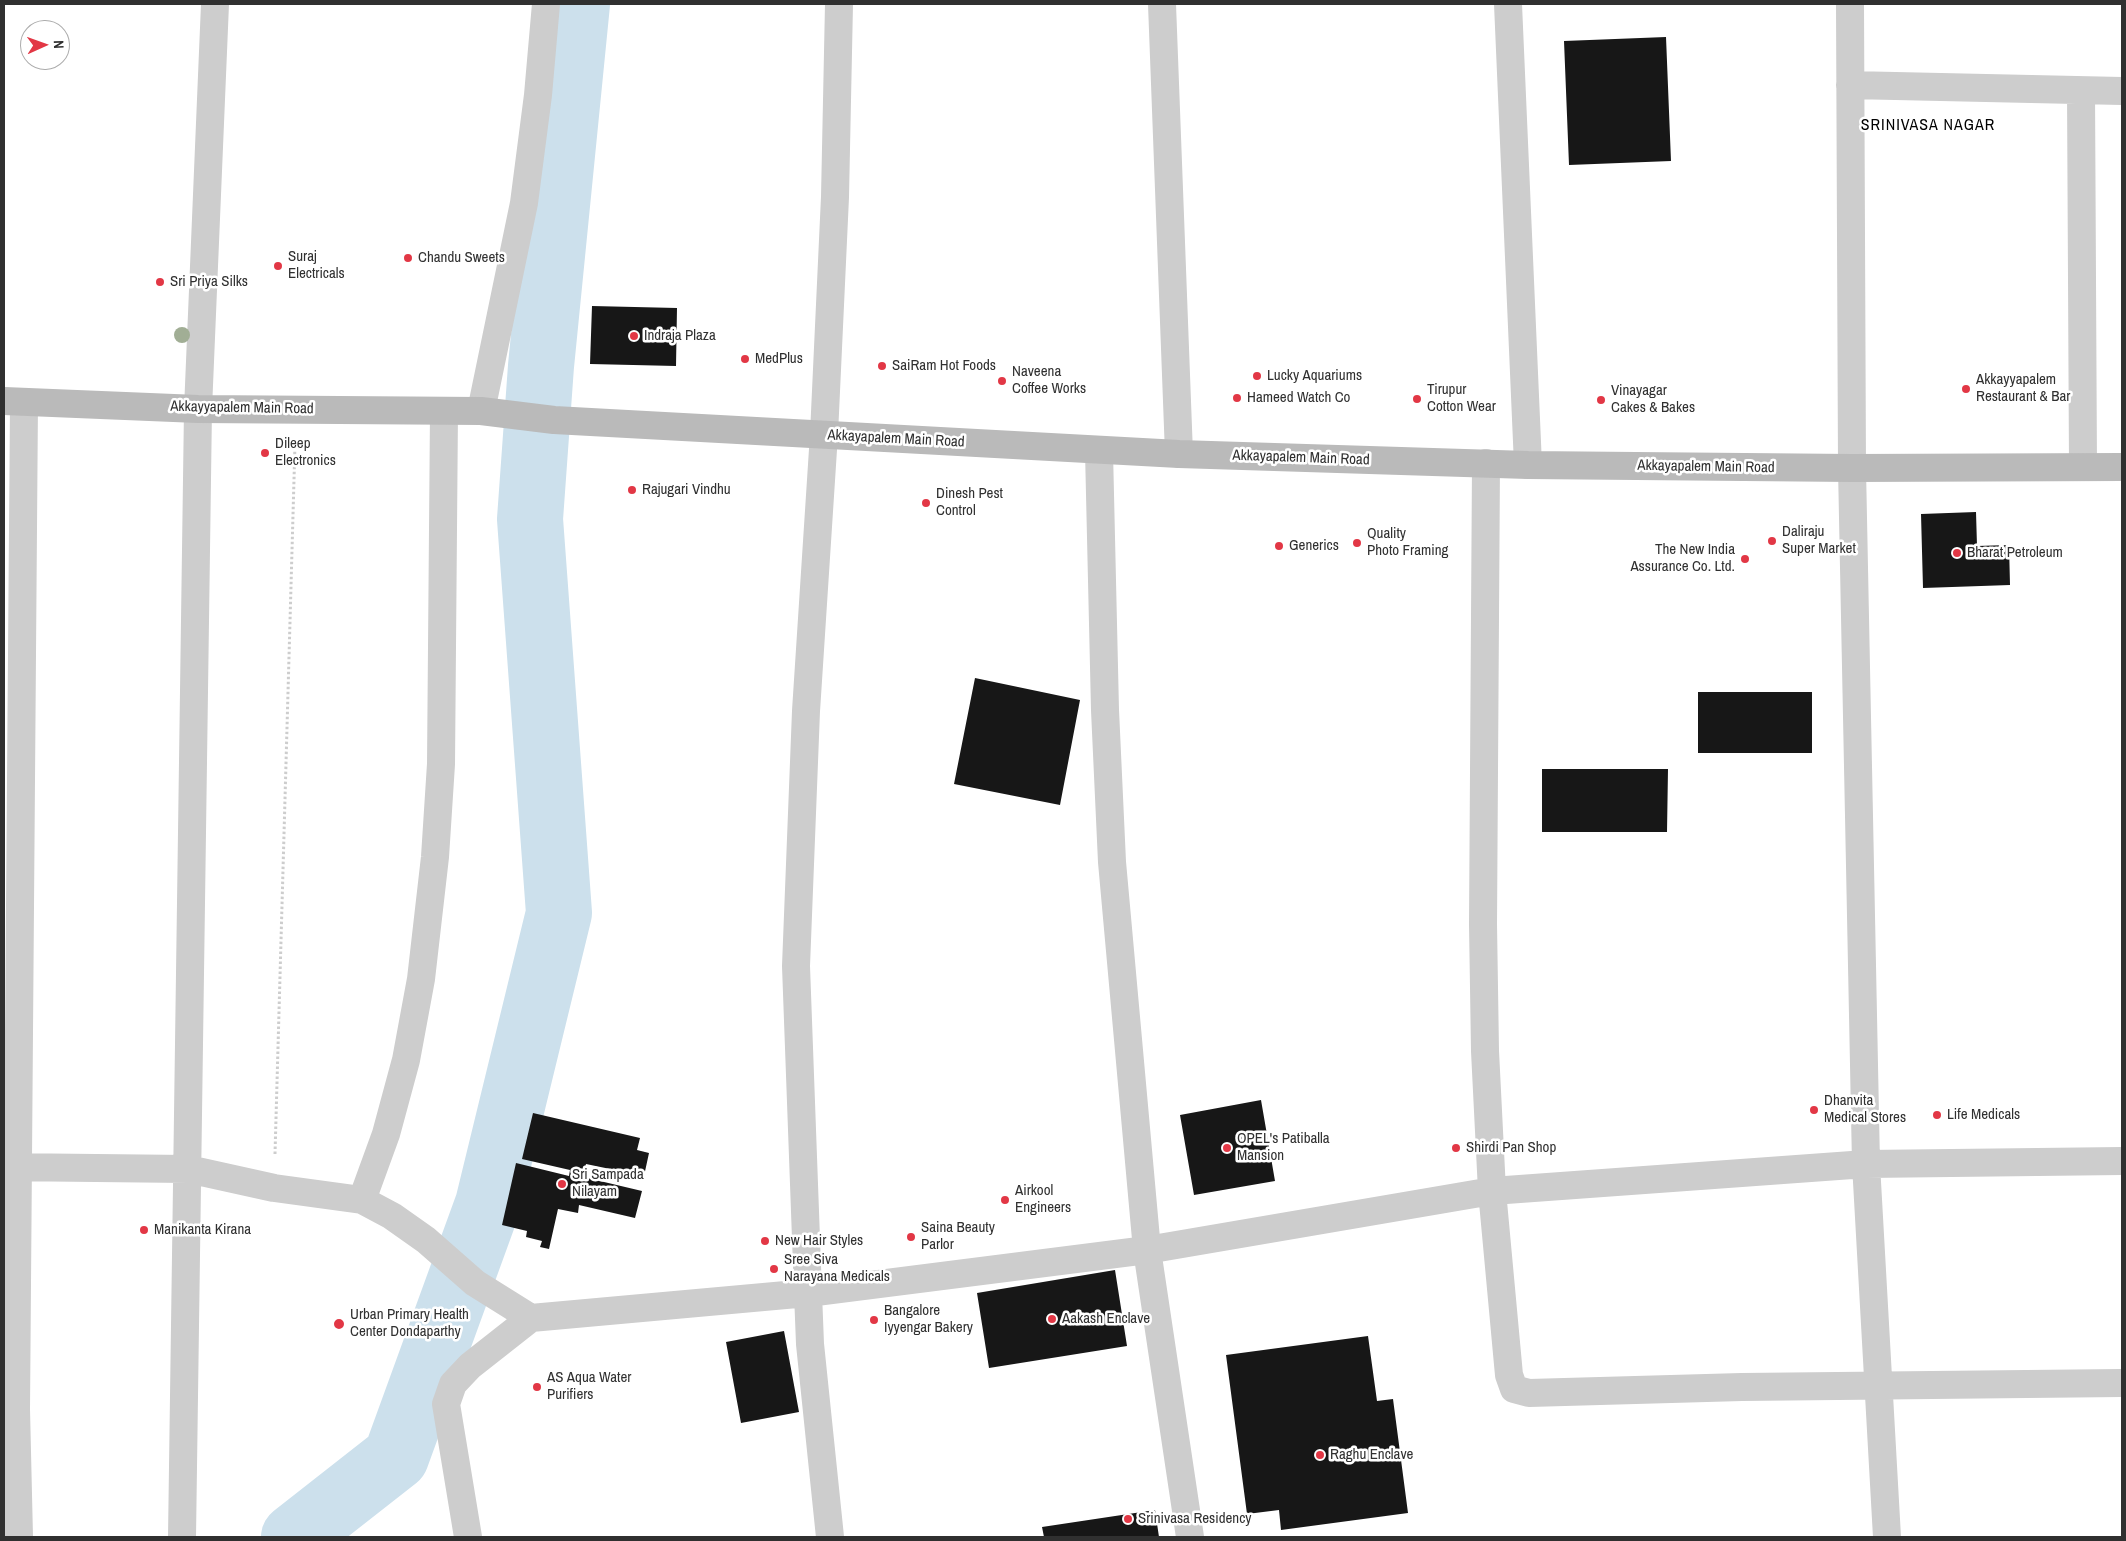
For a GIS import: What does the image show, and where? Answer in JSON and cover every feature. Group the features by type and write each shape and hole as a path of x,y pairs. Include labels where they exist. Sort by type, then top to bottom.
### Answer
{"main road":[{"name":"Akkayyapalem Main Road","path":"14,402 198,409 492,412"},
{"name":"Akkayapalem Main Road","path":"492,412 554,420 1179,454 1528,465 1852,468 2122,467"}],"street":[{"path":"182,1537 198,409 215,4"},
{"path":"492,412 524,203 538,95 546,4"},
{"path":"830,1537 810,1344 796,966 806,711 824,434 834,197 839,4"},
{"path":"1162,4 1179,454"},
{"path":"1508,4 1528,465"},
{"path":"1850,4 1852,468 1866,1164 1887,1537"},
{"path":"1850,86 2122,92"},
{"path":"2081,92 2083,467"},
{"path":"14,402 11,1167 19,1537"},
{"path":"362,1200 386,1134 406,1060 421,979 436,856 441,764 444,411"},
{"path":"1099,450 1105,710 1112,862 1147,1250 1190,1537"},
{"path":"1486,463 1485,1051 1492,1191 1509,1375 1514,1389 1529,1393 1742,1387 2122,1383"},
{"path":"468,1537 446,1404 453,1384 470,1366 531,1318 808,1293 1147,1250 1492,1191 1866,1164 2122,1161"},
{"path":"11,1167 188,1169 274,1188 362,1200 392,1216 426,1240 475,1282 531,1318"}],"path":[{"path":"274,1188 296,409"}],"building":[{"path":"1666,37 1671,161 1569,165 1564,41"},
{"name":"Indraja Plaza","path":"592,306 677,308 676,366 590,364"},
{"path":"1976,512 1977,546 2009,545 2010,585 1923,588 1921,514"},
{"path":"975,678 1080,700 1060,805 954,784"},
{"path":"1698,692 1812,692 1812,753 1698,753"},
{"path":"1542,769 1668,769 1667,832 1542,832"},
{"name":"OPEL's Patiballa Mansion","path":"1261,1100 1275,1181 1194,1195 1180,1115"},
{"name":"Sri Sampada Nilayam","path":"533,1113 640,1138 637,1150 649,1153 644,1176 586,1164 583,1177 642,1191 635,1218 579,1205 578,1213 558,1209 549,1249 540,1247 542,1241 526,1237 527,1231 502,1225 516,1163 569,1176 570,1170 522,1159"},
{"name":"Aakash Enclave","path":"1115,1270 1127,1346 989,1368 977,1293"},
{"path":"784,1331 799,1412 741,1423 726,1342"},
{"name":"Raghu Enclave","path":"1368,1336 1377,1401 1393,1399 1408,1513 1281,1530 1279,1510 1247,1514 1226,1355"},
{"name":"Srinivasa Residency","path":"1155,1510 1159,1537 1044,1537 1042,1527"}],"waterway":[{"path":"294,1537 396,1457 488,1204 559,913 530,519 541,366 577,4"}],"place":[{"name":"Chandu Sweets","path":"408,258"},
{"name":"Suraj Electricals","path":"278,266"},
{"name":"Sri Priya Silks","path":"160,282"},
{"name":"Indraja Plaza","path":"634,336"},
{"name":"MedPlus","path":"745,359"},
{"name":"SaiRam Hot Foods","path":"882,366"},
{"name":"Lucky Aquariums","path":"1257,376"},
{"name":"Naveena Coffee Works","path":"1002,381"},
{"name":"Akkayyapalem Restaurant & Bar","path":"1966,389"},
{"name":"Hameed Watch Co","path":"1237,398"},
{"name":"Tirupur Cotton Wear","path":"1417,399"},
{"name":"Vinayagar Cakes & Bakes","path":"1601,400"},
{"name":"Dileep Electronics","path":"265,453"},
{"name":"Rajugari Vindhu","path":"632,490"},
{"name":"Dinesh Pest Control","path":"926,503"},
{"name":"Daliraju Super Market","path":"1772,541"},
{"name":"Quality Photo Framing","path":"1357,543"},
{"name":"Generics","path":"1279,546"},
{"name":"Bharat Petroleum","path":"1957,553"},
{"name":"The New India Assurance Co. Ltd.","path":"1745,559"},
{"name":"Dhanvita Medical Stores","path":"1814,1110"},
{"name":"Life Medicals","path":"1937,1115"},
{"name":"OPEL's Patiballa Mansion","path":"1227,1148"},
{"name":"Shirdi Pan Shop","path":"1456,1148"},
{"name":"Sri Sampada Nilayam","path":"562,1184"},
{"name":"Airkool Engineers","path":"1005,1200"},
{"name":"Manikanta Kirana","path":"144,1230"},
{"name":"Saina Beauty Parlor","path":"911,1237"},
{"name":"New Hair Styles","path":"765,1241"},
{"name":"Sree Siva Narayana Medicals","path":"774,1269"},
{"name":"Aakash Enclave","path":"1052,1319"},
{"name":"Bangalore Iyyengar Bakery","path":"874,1320"},
{"name":"Urban Primary Health Center Dondaparthy","path":"339,1324"},
{"name":"AS Aqua Water Purifiers","path":"537,1387"},
{"name":"Raghu Enclave","path":"1320,1455"},
{"name":"Srinivasa Residency","path":"1128,1519"}],"district":[{"name":"SRINIVASA NAGAR","path":"1928,126"}]}
